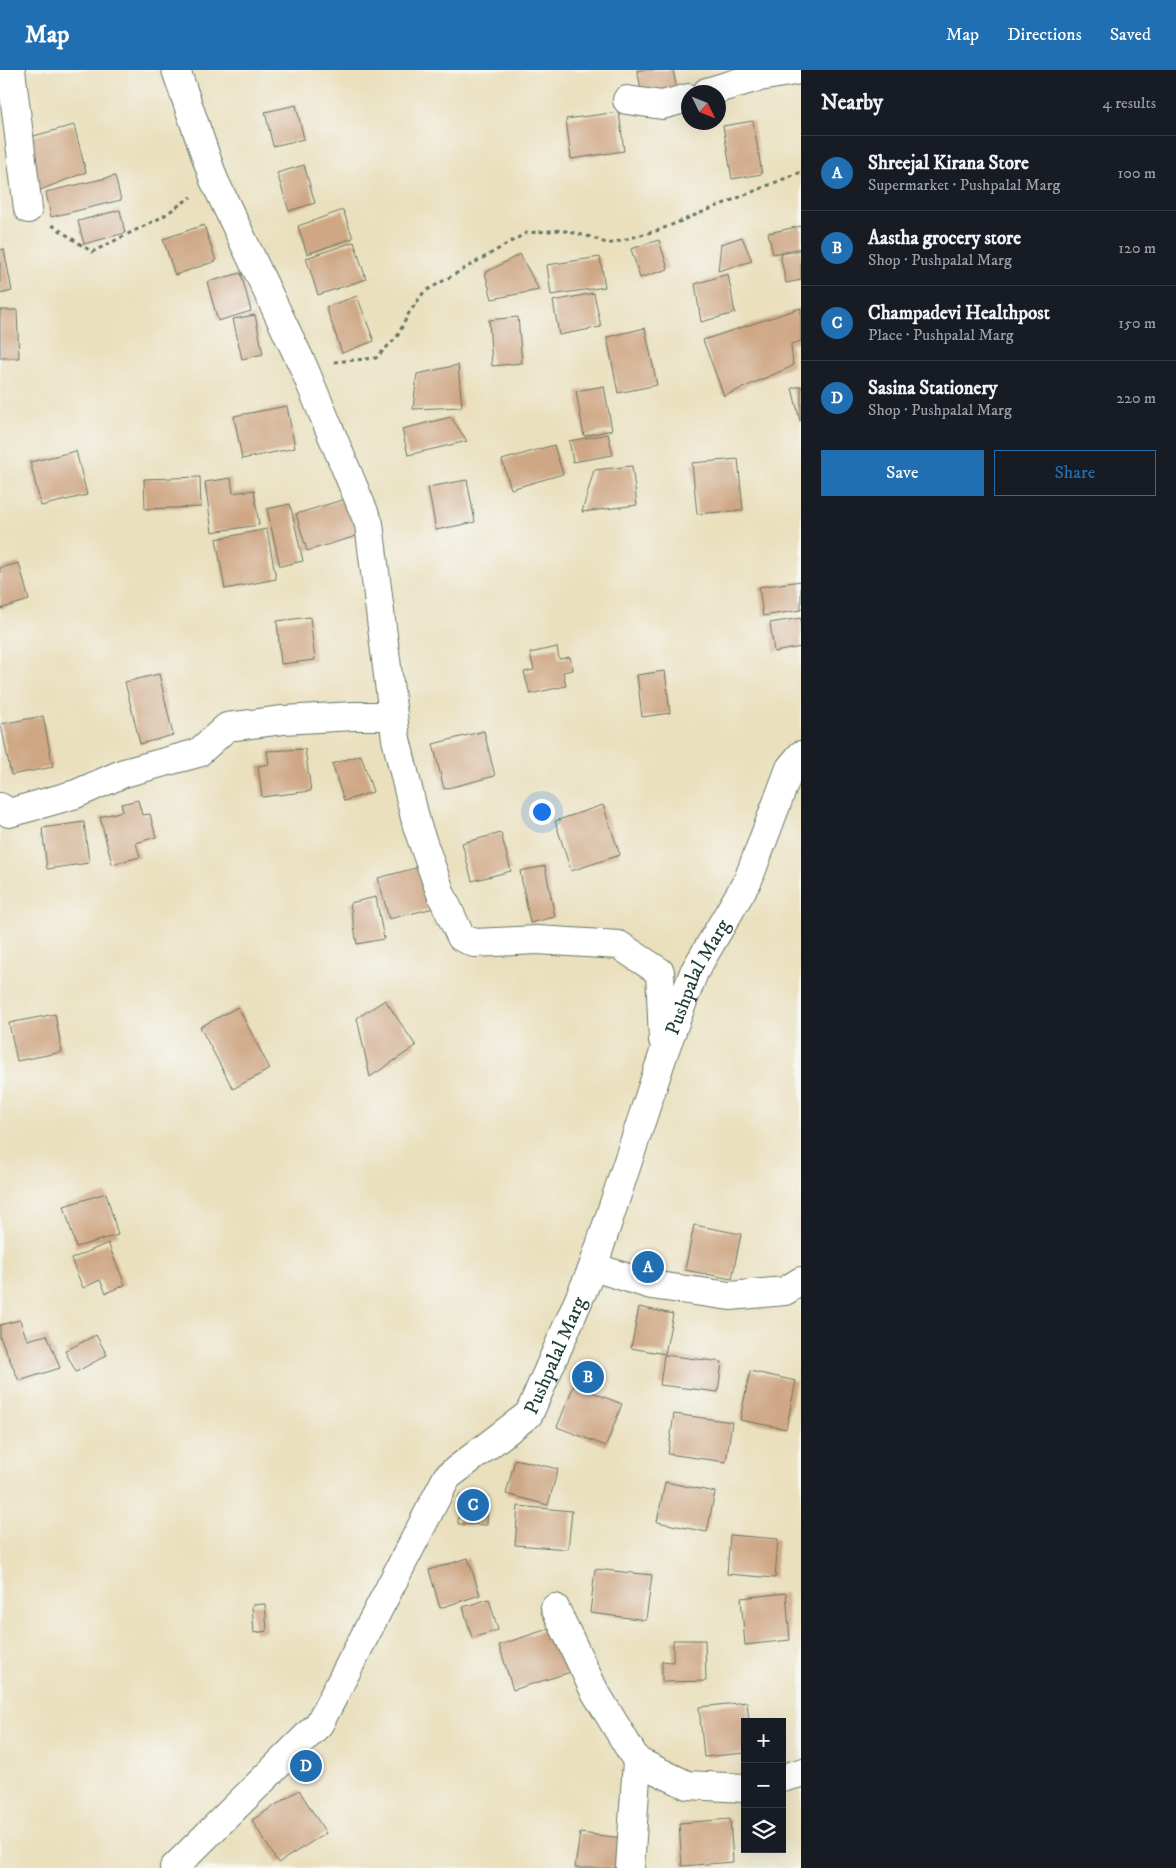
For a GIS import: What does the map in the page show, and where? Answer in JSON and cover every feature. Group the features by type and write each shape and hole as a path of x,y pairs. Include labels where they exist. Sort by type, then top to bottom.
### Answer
{"street":[{"path":"11,70 28,209"},
{"path":"176,70 214,180 303,366 368,524 396,739 417,826 441,894 461,937 474,943 537,940 619,945 660,972 664,1052"},
{"path":"726,86 754,78 800,70"},
{"path":"627,100 662,106 681,100"},
{"path":"0,807 9,812 76,794 124,773 198,753 227,727 283,720 393,716"},
{"name":"Pushpalal Marg","path":"174,1868 319,1724 447,1476 529,1414 593,1267 664,1052 694,972 748,880 790,768 801,755"},
{"path":"593,1267 651,1285 730,1296 785,1291 801,1281"},
{"path":"555,1608 594,1690 637,1761 687,1785 741,1788"},
{"path":"630,1868 637,1761"},
{"path":"786,1777 801,1773"}],"path":[{"path":"303,366 376,358 397,337 409,313 424,292 526,233 560,230 608,244 659,230 801,172"},
{"path":"92,252 162,217 214,180"}],"building":[{"path":"637,70 673,70 678,94 644,102"},
{"path":"296,105 304,139 273,146 265,112"},
{"path":"619,112 624,151 571,159 566,119"},
{"path":"753,121 762,174 732,179 724,130 726,130 726,126"},
{"path":"74,125 86,172 40,190 30,137"},
{"path":"304,165 315,203 289,211 277,173"},
{"path":"115,176 121,200 51,217 46,192"},
{"path":"120,210 125,233 84,244 78,221"},
{"path":"343,210 353,238 307,254 298,226"},
{"path":"204,225 216,261 175,275 163,239"},
{"path":"801,226 801,248 773,254 768,233"},
{"path":"742,237 752,261 718,271 721,244"},
{"path":"659,240 668,269 640,278 631,249"},
{"path":"354,242 366,279 318,295 306,258"},
{"path":"4,249 12,291 0,294 0,250"},
{"path":"801,250 801,280 786,283 780,254"},
{"path":"520,254 539,290 492,299 485,273"},
{"path":"600,257 605,287 551,295 547,265"},
{"path":"241,273 251,311 218,321 207,282"},
{"path":"728,274 735,313 701,322 695,284"},
{"path":"594,293 601,327 559,335 553,301"},
{"path":"357,296 374,341 342,353 326,307"},
{"path":"801,308 801,341 791,344 793,366 724,396 703,340"},
{"path":"0,310 17,310 19,358 0,358"},
{"path":"255,315 263,354 242,359 233,319"},
{"path":"518,317 522,363 492,366 489,320"},
{"path":"645,328 657,385 618,393 607,337"},
{"path":"458,365 462,407 413,409 417,374"},
{"path":"604,386 612,430 584,436 576,391"},
{"path":"801,386 801,420 800,421 792,388"},
{"path":"287,406 295,448 242,459 234,416"},
{"path":"451,417 467,441 408,455 402,429"},
{"path":"608,434 613,455 573,462 569,441"},
{"path":"554,445 563,474 511,489 502,460"},
{"path":"76,451 87,495 41,506 30,462"},
{"path":"738,459 743,510 697,514 692,463"},
{"path":"632,466 637,505 582,512 594,470"},
{"path":"200,477 201,507 145,509 144,479"},
{"path":"231,478 233,493 254,490 259,525 212,532 205,482"},
{"path":"467,480 475,522 436,530 428,487"},
{"path":"352,497 363,534 307,551 296,514"},
{"path":"290,504 303,561 280,566 267,509"},
{"path":"267,529 276,579 225,589 216,539"},
{"path":"19,563 29,600 0,609 0,568"},
{"path":"801,581 801,610 763,616 759,587"},
{"path":"310,617 315,660 281,664 277,621"},
{"path":"801,618 801,647 774,652 770,623"},
{"path":"557,647 559,659 570,657 573,670 563,672 566,686 530,694 524,672 534,670 530,653"},
{"path":"665,671 670,713 642,717 637,675"},
{"path":"159,674 173,735 140,744 125,682"},
{"path":"43,716 53,767 11,775 1,724"},
{"path":"484,731 495,776 444,789 433,744"},
{"path":"305,749 311,791 262,797 258,766 269,764 267,751"},
{"path":"361,755 373,792 344,801 332,764"},
{"path":"138,800 142,815 150,814 156,837 136,843 140,857 112,864 100,817 123,811 121,804"},
{"path":"603,805 620,855 571,871 555,821"},
{"path":"84,822 89,863 47,869 42,828"},
{"path":"501,833 511,871 472,881 462,843"},
{"path":"423,866 434,908 389,919 378,878"},
{"path":"545,866 555,917 530,923 520,871"},
{"path":"376,897 384,939 357,944 350,903"},
{"path":"385,1000 416,1046 370,1077 357,1018"},
{"path":"238,1007 270,1069 233,1089 200,1027"},
{"path":"55,1014 62,1052 17,1061 9,1023"},
{"path":"106,1193 118,1235 76,1247 64,1206"},
{"path":"694,1225 741,1234 732,1279 685,1270"},
{"path":"108,1243 125,1285 106,1293 100,1280 83,1288 71,1259"},
{"path":"639,1307 673,1314 665,1354 631,1348"},
{"path":"20,1320 27,1340 47,1335 60,1368 19,1381 0,1337 0,1325"},
{"path":"96,1335 107,1355 76,1372 65,1351"},
{"path":"664,1355 722,1362 718,1392 660,1385"},
{"path":"750,1371 796,1381 786,1429 740,1420"},
{"path":"574,1385 622,1404 606,1446 557,1427"},
{"path":"674,1414 732,1422 726,1462 668,1454"},
{"path":"515,1459 558,1469 548,1505 506,1494"},
{"path":"665,1482 715,1492 707,1532 657,1522"},
{"path":"459,1495 488,1496 487,1525 458,1524"},
{"path":"518,1506 572,1511 568,1549 515,1545"},
{"path":"730,1535 778,1539 775,1578 727,1574"},
{"path":"468,1558 480,1595 440,1608 429,1570"},
{"path":"595,1569 652,1575 646,1620 590,1613"},
{"path":"786,1593 790,1640 745,1645 741,1598"},
{"path":"489,1599 498,1630 472,1638 463,1607"},
{"path":"265,1604 267,1631 254,1633 252,1605"},
{"path":"557,1626 571,1672 513,1690 499,1645"},
{"path":"673,1640 705,1640 706,1681 662,1682 662,1661 673,1662"},
{"path":"747,1702 749,1718 741,1718 741,1753 704,1757 699,1707"},
{"path":"299,1790 326,1833 278,1863 252,1820"},
{"path":"730,1819 733,1862 682,1866 679,1823"},
{"path":"580,1833 622,1838 618,1868 575,1868"}],"place":[{"name":"Shreejal Kirana Store","path":"648,1267"},
{"name":"Aastha grocery store","path":"588,1377"},
{"name":"Champadevi Healthpost","path":"473,1505"},
{"name":"Sasina Stationery","path":"306,1766"}]}
